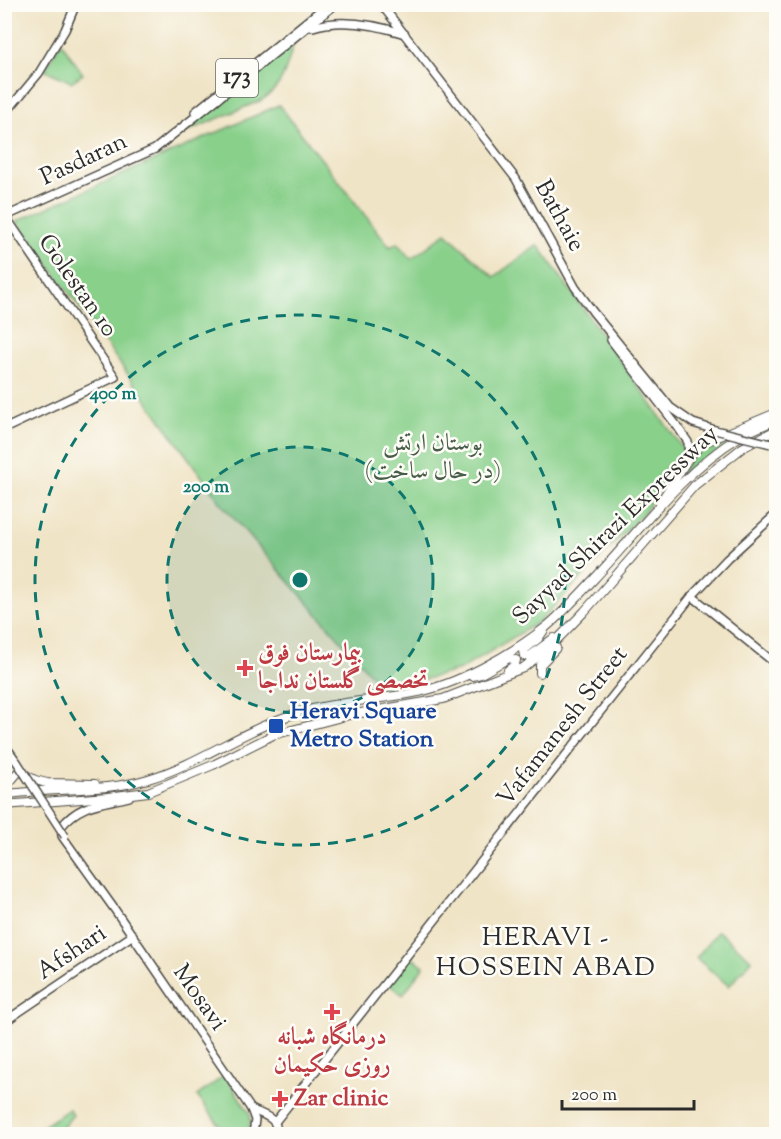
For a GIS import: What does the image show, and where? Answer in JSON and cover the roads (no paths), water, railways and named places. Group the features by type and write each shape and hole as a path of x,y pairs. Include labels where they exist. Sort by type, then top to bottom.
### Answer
{"highway":[{"path":"653,515 689,457 702,443 777,413"},
{"name":"Sayyad Shirazi Expressway","path":"4,795 115,786 147,780 197,760 264,725 288,716 334,704 415,693 463,678 513,650 547,627 686,480 715,454 746,433 777,420"},
{"name":"Sayyad Shirazi Expressway","path":"4,805 148,792 213,765 273,735 349,715 443,699 523,668 550,647 695,485 742,448 777,430"},
{"path":"540,673 542,662 606,595 612,580"},
{"path":"547,627 538,639 523,651 524,656 530,656 564,632"},
{"path":"463,678 481,674 509,658 516,660 513,667 480,685"},
{"path":"4,789 19,771 35,780 47,783 115,786"}],"main road":[{"path":"4,115 39,73 65,30 76,4"},
{"name":"Pasdaran","path":"5,217 155,149 308,29 336,4"},
{"name":"Bathaie","path":"381,4 516,178 575,287 670,407 693,423 774,445"},
{"name":"Pasdaran","path":"147,152 325,6"},
{"path":"308,29 333,23 369,25 405,34"},
{"name":"Golestan 10","path":"4,429 116,376 5,217"},
{"path":"593,312 598,322 688,442 689,457"},
{"name":"Vafamanesh Street","path":"275,1122 692,596 727,558 777,514"},
{"path":"692,596 777,664"},
{"name":"Mosavi","path":"4,744 64,836 111,900 115,910 251,1109 255,1120"},
{"path":"64,836 61,827 81,808 148,792"},
{"name":"Afshari","path":"4,1022 132,935"},
{"path":"251,1109 266,1115 275,1122 278,1134"},
{"path":"253,1134 255,1120 266,1115"}],"place":[{"name":"بیمارستان فوق تخصصی گلستان نداجا","path":"245,668"},
{"name":"Heravi Square Metro Station","path":"276,726"},
{"name":"درمانگاه شبانه روزی حکیمان","path":"332,1012"},
{"name":"Zar clinic","path":"280,1099"}],"district":[{"name":"HERAVI - HOSSEIN ABAD","path":"546,953"}],"park label":[{"name":"بوستان ارتش (در حال ساخت)","path":"433,458"}]}
